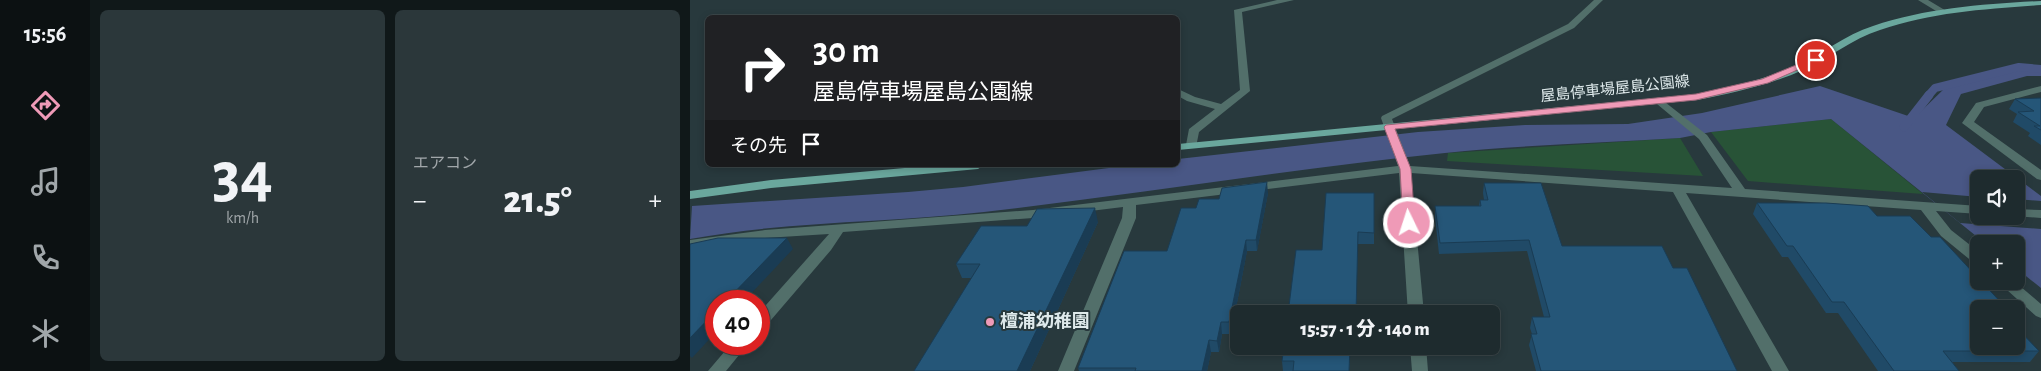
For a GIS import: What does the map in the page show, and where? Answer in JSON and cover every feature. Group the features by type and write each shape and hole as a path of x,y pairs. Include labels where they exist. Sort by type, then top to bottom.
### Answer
{"main road":[{"name":"屋島停車場屋島公園線","path":"1180,147 1661,102 1726,91 1769,80 1798,68 1855,36 1876,28 1944,12 2041,3"},
{"path":"690,195 771,184 956,167"}],"street":[{"path":"1192,145 1193,131 1245,91 1238,10 1290,0"},
{"path":"1415,305 1405,169 1386,118 1566,28 1579,20 1599,0"},
{"path":"1922,0 1944,12"},
{"path":"2041,89 1980,105 1968,123 2041,176"},
{"path":"1180,93 1191,99 1223,108"},
{"path":"1661,102 1703,137 1741,193"},
{"path":"690,245 756,235 991,218 1405,169 1970,209"},
{"path":"1677,188 1781,371"},
{"path":"1066,371 1129,218 1130,202"},
{"path":"1925,206 1946,233 1970,253"},
{"path":"2025,213 2041,214"},
{"path":"770,311 826,247 839,229"},
{"path":"2015,290 2041,312"},
{"path":"716,371 730,355"},
{"path":"1419,355 1420,371"}],"green space":[{"path":"1831,119 1923,194 1748,181 1711,132"},
{"path":"1680,138 1703,176 1447,161 1448,153"}],"water":[{"path":"2017,70 2041,70 2041,76 2027,76 1961,94 1946,125 2006,170 1970,170 1970,225 2025,225 2025,184 2041,196 2041,288 2025,275 2025,235 1975,235 1831,119 1711,132 1680,138 1445,153 1330,166 984,212 800,225 690,239 692,206 963,187 1117,167 1180,167 1180,159 1418,132 1525,125 1628,124 1702,113 1820,86 1914,118 1946,87"}],"pier":[{"path":"1922,192 1970,196 1970,224 1960,223"},
{"path":"2025,200 2041,201 2041,229 1987,225 2025,225"}],"building":[{"path":"2041,98 2041,130 2034,126 2040,126 2018,112 2034,111 2015,99"},
{"path":"1267,182 1256,240 1246,240 1233,305 1230,305 1229,322 1221,322 1217,341 1209,340 1202,371 1135,371 1136,368 1078,368 1124,251 1167,251 1181,208 1196,208 1199,199 1219,199 1222,188"},
{"path":"1484,183 1541,183 1562,246 1662,246 1673,268 1687,268 1737,371 1541,371 1531,334 1537,334 1532,317 1550,317 1529,240 1440,243 1435,206 1481,206 1480,200 1488,200"},
{"path":"1326,193 1374,193 1374,233 1358,232 1356,305 1289,305 1296,250 1322,250"},
{"path":"1757,203 1826,203 1868,206 1877,216 1910,216 1931,237 1940,237 1970,269 1970,290 1989,290 1999,300 1970,300 1970,351 1943,351 1959,371 1894,371 1844,302 1832,302 1793,246 1787,246"},
{"path":"1095,208 1017,371 914,371 980,264 956,264 981,226 1027,226 1037,209"},
{"path":"718,238 787,238 737,290 705,290 705,322 690,338 690,244"},
{"path":"2025,336 2039,351 2025,351"},
{"path":"1283,355 1350,355 1349,371 1293,371 1294,361 1282,361"}],"waterway":[{"path":"1928,96 1935,88 2019,67 2041,69"},
{"path":"1904,127 1929,95"}],"place":[{"name":"檀浦幼稚園","path":"990,322"}],"route":[{"path":"1409,223 1405,169 1389,127 1664,102 1696,97 1765,81 1816,60"}]}
